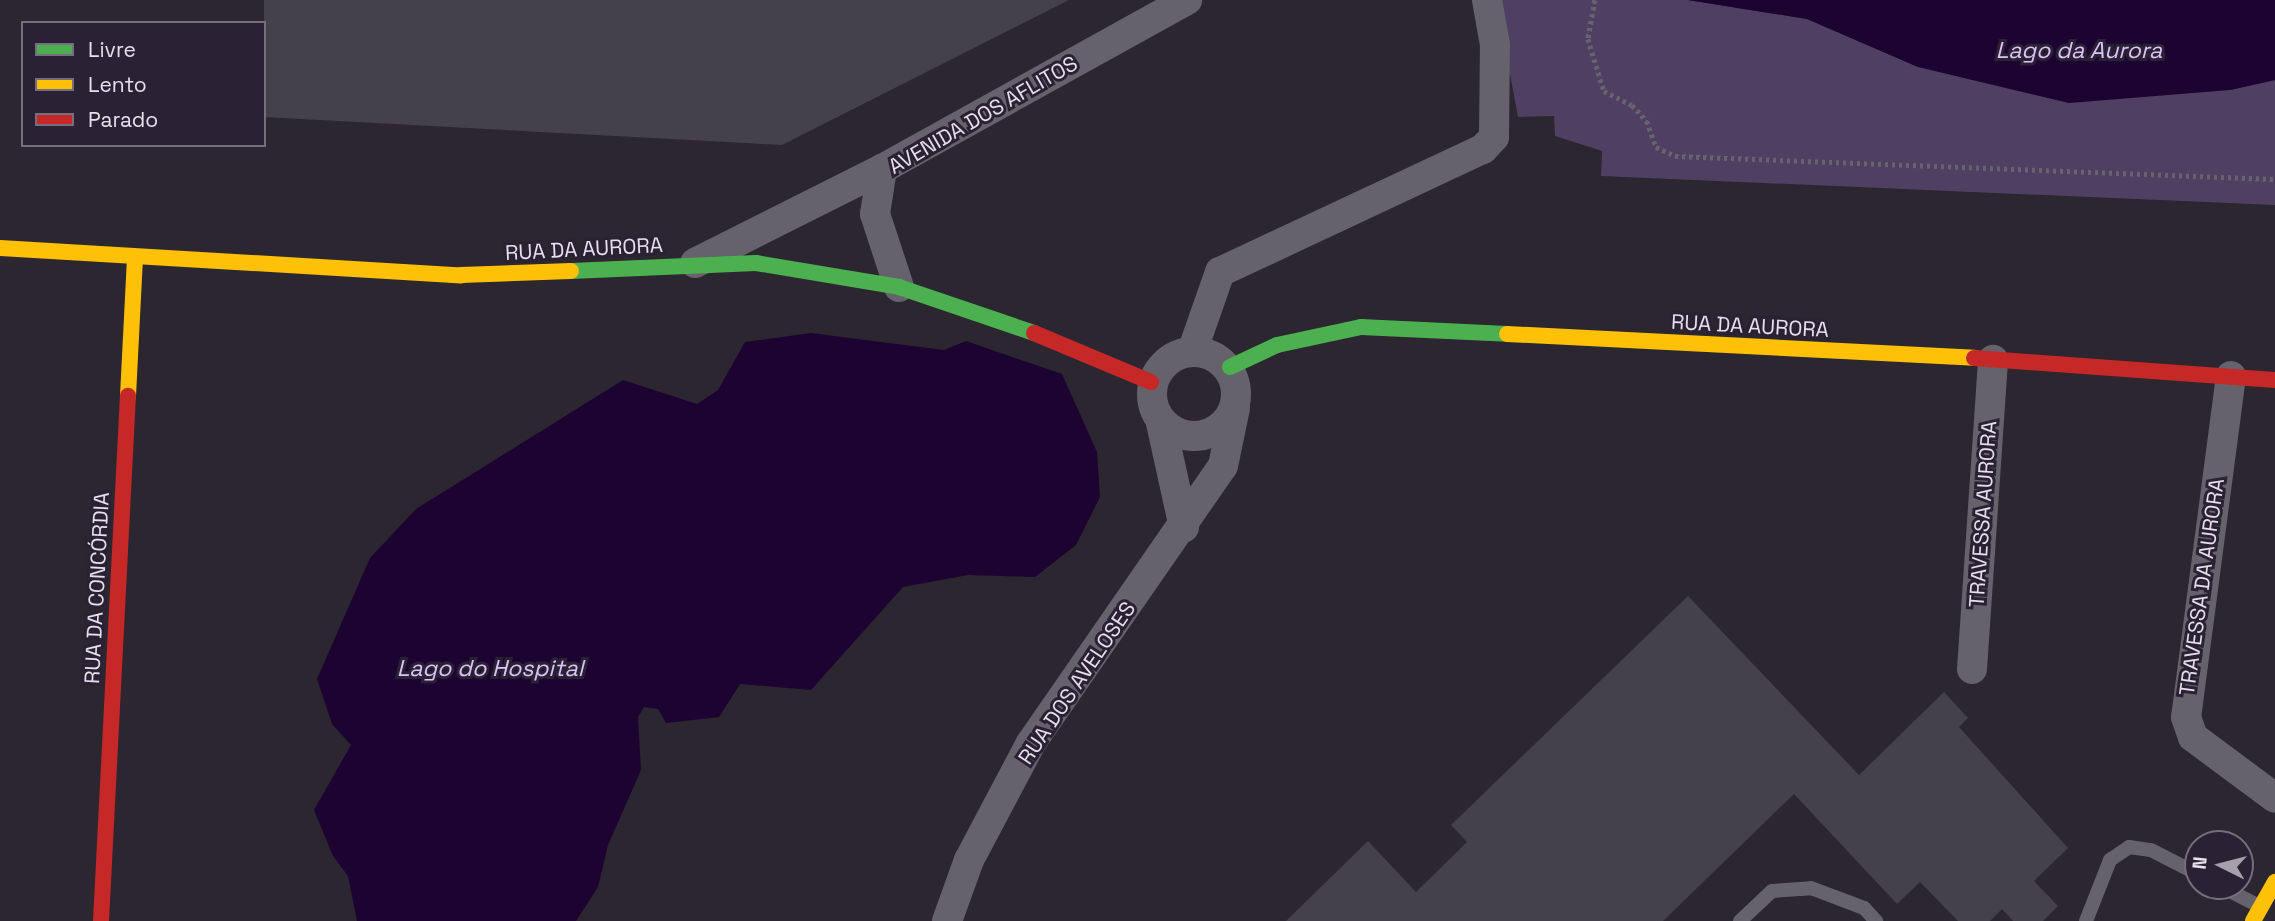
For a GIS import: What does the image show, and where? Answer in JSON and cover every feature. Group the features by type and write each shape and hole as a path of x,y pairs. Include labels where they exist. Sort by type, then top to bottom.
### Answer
{"street":[{"name":"AVENIDA DOS AFLITOS","path":"899,287 875,214 882,169 1187,0"},
{"path":"1193,349 1220,272 1483,149 1494,137 1495,45 1487,0"},
{"path":"692,265 882,169"},
{"name":"RUA DA AURORA","path":"0,248 461,275 756,263 899,287 1087,351 1151,382"},
{"name":"RUA DA CONCÓRDIA","path":"101,921 135,257"},
{"name":"RUA DA AURORA","path":"1230,367 1277,345 1362,327 1993,360 2275,380"},
{"path":"1161,423 1187,438 1202,437 1228,422 1235,408 1230,367 1193,349 1167,358 1151,382 1184,528"},
{"name":"TRAVESSA AURORA","path":"1972,669 1993,360"},
{"name":"TRAVESSA DA AURORA","path":"2231,376 2186,717 2193,737 2275,799"},
{"name":"RUA DOS AVELOSES","path":"947,921 969,860 1031,743 1184,528 1223,466 1235,408"},
{"path":"2256,914 2275,882"}],"lane":[{"path":"2086,921 2110,860 2129,847 2151,850 2184,867"},
{"path":"1740,921 1772,891 1811,888 1864,908 1876,921"},
{"path":"2238,900 2256,914"}],"path":[{"path":"1595,0 1588,39 1604,91 1632,105 1647,121 1656,146 1675,156 2275,179"}],"shaded area":[{"path":"1496,0 1688,0 1807,19 1918,67 2230,90 2275,80 2275,205 1601,176 1602,151 1555,136 1554,116 1518,117"}],"water":[{"name":"Lago da Aurora","path":"1688,0 2275,0 2275,80 2230,90 2069,103 1918,67 1807,19"},
{"name":"Lago do Hospital","path":"811,333 944,350 966,341 1062,374 1097,452 1100,497 1076,545 1035,577 968,575 903,587 811,690 740,684 719,717 666,723 658,709 644,707 638,717 641,770 608,845 598,887 576,921 357,921 348,876 333,856 314,810 351,745 332,724 317,679 370,558 416,509 623,380 697,404 718,390 745,342"}],"building":[{"path":"264,0 1069,0 782,145 266,117"},
{"path":"1688,596 1859,775 1944,692 1968,718 1959,727 2068,848 2034,881 2058,906 2043,921 2013,921 2002,909 1990,921 1958,921 1920,882 1897,904 1794,794 1663,921 1286,921 1368,841 1416,892 1467,842 1451,825"}],"traffic: fast":[{"path":"571,271 756,263 899,287 1034,333"},
{"path":"1230,367 1277,345 1361,327 1507,334"}],"traffic: slow":[{"path":"0,248 461,275 571,271"},
{"path":"128,396 135,257"},
{"path":"1507,334 1974,358"},
{"path":"2253,921 2275,882"}],"traffic: jam":[{"path":"1034,333 1151,382"},
{"path":"1974,358 2275,380"},
{"path":"101,921 128,396"}]}
